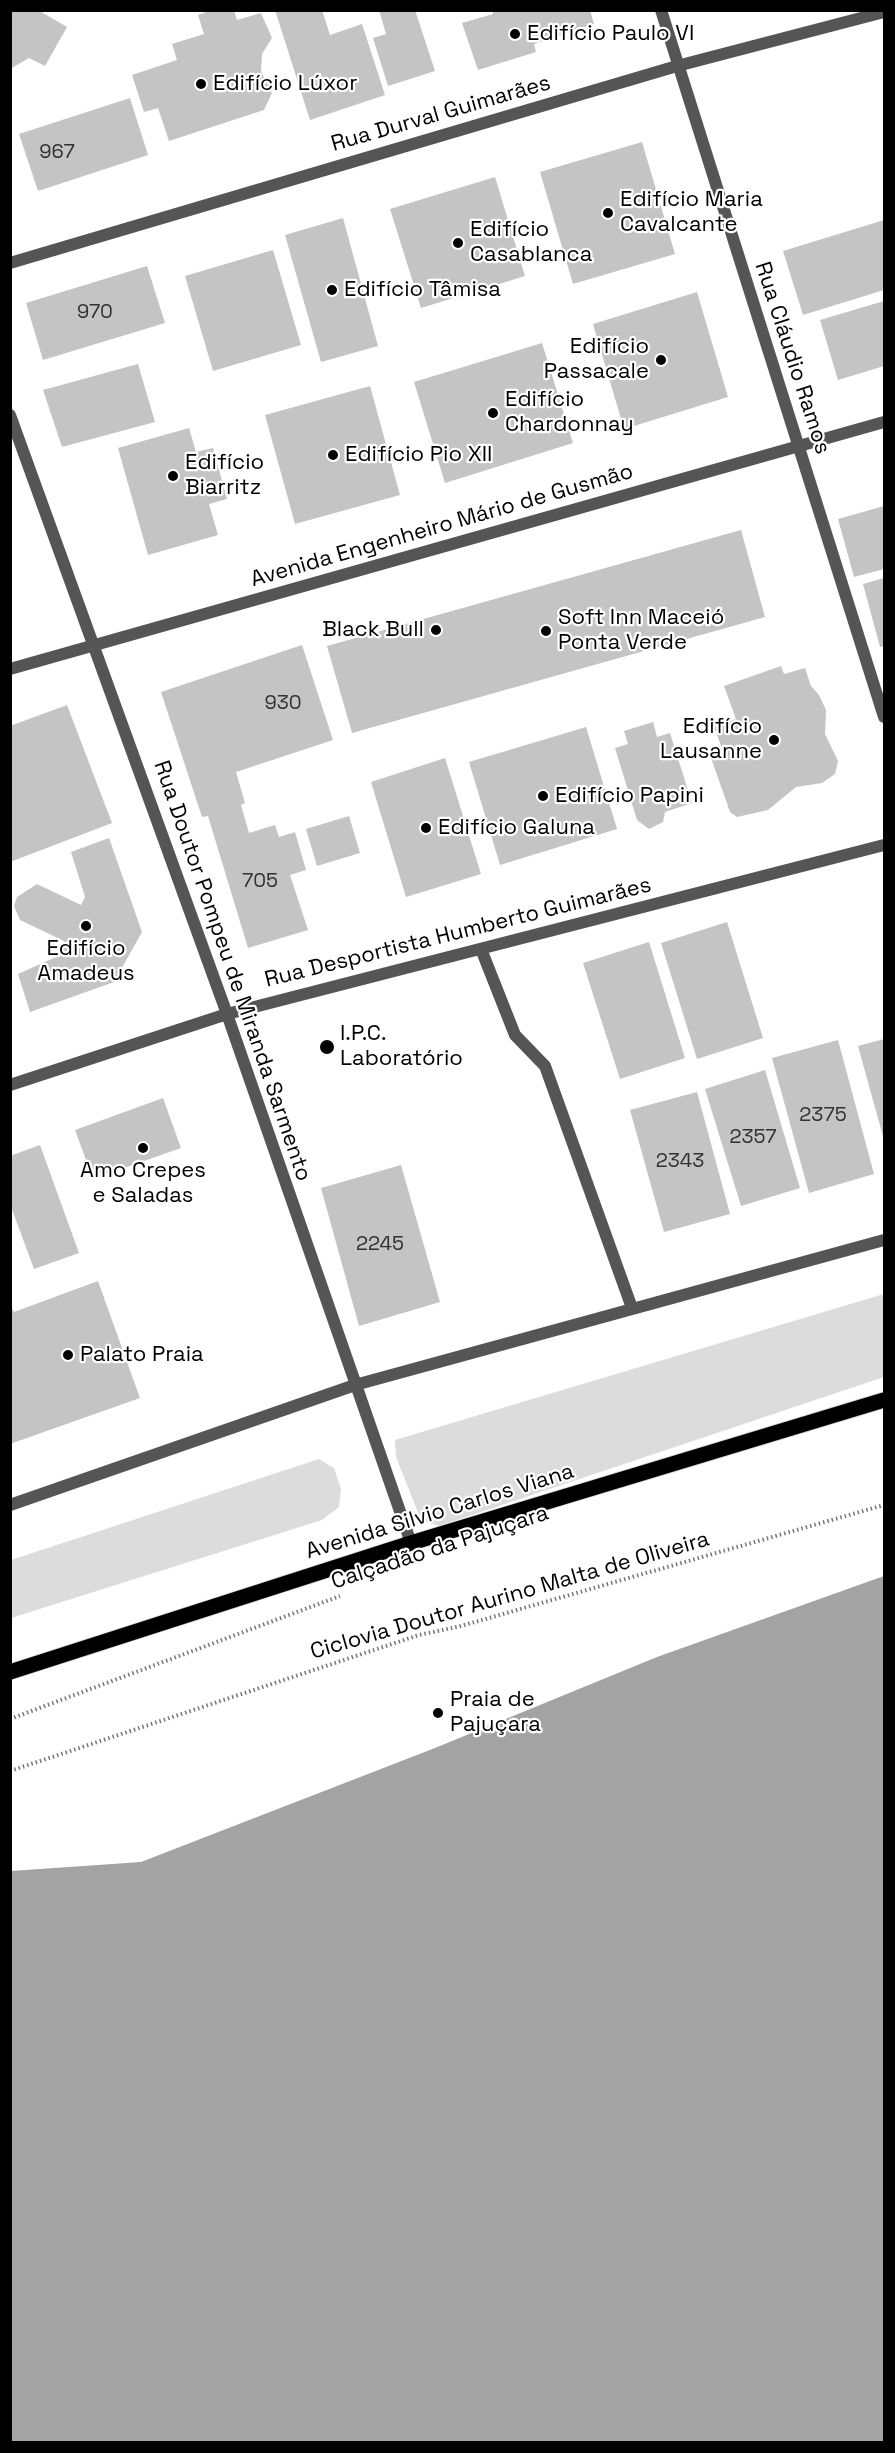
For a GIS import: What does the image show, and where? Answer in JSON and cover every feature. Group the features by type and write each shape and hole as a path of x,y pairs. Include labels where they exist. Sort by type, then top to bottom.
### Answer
{"main road":[{"name":"Avenida Silvio Carlos Viana","path":"10,1672 411,1543 885,1400"}],"street":[{"name":"Rua Cláudio Ramos","path":"661,10 885,717"},
{"name":"Rua Durval Guimarães","path":"10,264 677,66 885,12"},
{"name":"Rua Doutor Pompeu de Miranda Sarmento","path":"10,415 227,1014 354,1385 411,1543"},
{"name":"Avenida Engenheiro Mário de Gusmão","path":"10,669 885,422"},
{"name":"Rua Desportista Humberto Guimarães","path":"10,1085 227,1014 885,845"},
{"path":"481,949 515,1035 545,1066 632,1308"},
{"path":"10,1505 354,1385 885,1240"}],"path":[{"name":"Ciclovia Doutor Aurino Malta de Oliveira","path":"10,1771 419,1635 472,1623 885,1505"},
{"name":"Calçadão da Pajuçara","path":"10,1719 348,1593"}],"shaded area":[{"path":"884,1294 884,1377 439,1526 421,1520 396,1457 395,1440"},
{"path":"319,1459 334,1468 341,1489 339,1507 322,1520 11,1618 11,1560"},
{"path":"884,1576 884,2442 11,2442 11,1871 141,1862 435,1748 657,1657"}],"building":[{"path":"10,10 38,10 67,27 45,66 29,58 10,69"},
{"name":"Edifício Lúxor","path":"212,10 234,10 237,20 261,13 272,38 262,54 261,71 272,93 264,110 169,141 158,108 144,112 132,75 177,60 172,44 204,34 198,15"},
{"path":"275,10 322,10 330,35 362,24 385,95 310,120"},
{"path":"379,10 415,10 435,71 388,86 373,38 386,34"},
{"name":"Edifício Paulo VI","path":"492,10 590,10 594,24 534,44 536,52 478,70 462,23 493,14"},
{"path":"130,98 148,155 38,191 19,134"},
{"name":"Edifício Maria Cavalcante","path":"642,142 675,254 573,284 540,172"},
{"name":"Edifício Casablanca","path":"495,177 525,276 421,308 390,209"},
{"name":"Edifício Tâmisa","path":"343,218 378,346 321,362 285,235"},
{"path":"884,220 884,290 803,315 783,251"},
{"path":"273,250 301,345 213,371 185,276"},
{"path":"147,266 165,323 43,360 26,303"},
{"name":"Edifício Passacale","path":"697,292 728,397 624,429 593,324"},
{"path":"884,301 884,366 838,380 820,320"},
{"name":"Edifício Chardonnay","path":"542,343 573,443 445,483 414,382"},
{"path":"138,364 155,422 62,447 43,390"},
{"name":"Edifício Pio XII","path":"370,386 400,495 295,524 265,415"},
{"name":"Edifício Biarritz","path":"189,428 196,452 213,448 227,499 209,504 218,535 148,555 118,448"},
{"path":"884,506 884,569 854,577 838,519"},
{"name":"Soft Inn Maceió Ponta Verde","path":"741,530 765,617 352,733 327,646"},
{"path":"884,578 884,646 880,647 863,584"},
{"path":"302,645 333,740 236,772 245,803 241,805 249,833 275,825 279,837 295,832 306,870 290,875 308,930 248,948 208,816 202,817 161,692"},
{"name":"Edifício Lausanne","path":"781,666 784,674 805,668 811,686 819,695 826,710 825,734 838,761 835,774 822,783 796,787 768,810 737,817 730,812 711,758 724,754 714,727 736,719 724,686"},
{"path":"67,705 112,823 10,862 10,726"},
{"path":"653,722 657,737 670,733 692,803 665,812 663,822 649,829 637,820 615,748 628,744 624,731"},
{"name":"Edifício Papini","path":"586,727 617,829 500,865 469,762"},
{"name":"Edifício Galuna","path":"445,758 481,874 406,897 371,782"},
{"path":"349,816 360,853 317,866 306,829"},
{"name":"Edifício Amadeus","path":"109,838 142,932 114,982 30,1012 18,974 56,957 64,941 20,920 14,906 17,897 37,884 81,905 85,897 71,852"},
{"path":"727,922 763,1038 697,1059 661,943"},
{"path":"649,942 685,1058 620,1079 583,963"},
{"path":"884,1039 884,1140 858,1046"},
{"path":"838,1040 874,1174 809,1193 772,1058"},
{"path":"765,1070 800,1188 741,1206 705,1089"},
{"path":"697,1092 730,1214 664,1232 630,1110"},
{"path":"163,1098 181,1148 93,1179 75,1130"},
{"path":"40,1145 79,1253 34,1269 10,1204 10,1156"},
{"path":"401,1165 440,1302 359,1326 321,1188"},
{"name":"Palato Praia","path":"98,1281 140,1398 10,1444 10,1304 14,1312"}],"place":[{"name":"Edifício Paulo VI","path":"515,34"},
{"name":"Edifício Lúxor","path":"201,84"},
{"name":"Edifício Maria Cavalcante","path":"608,213"},
{"name":"Edifício Casablanca","path":"458,243"},
{"name":"Edifício Tâmisa","path":"332,290"},
{"name":"Edifício Passacale","path":"661,360"},
{"name":"Edifício Chardonnay","path":"493,413"},
{"name":"Edifício Pio XII","path":"333,455"},
{"name":"Edifício Biarritz","path":"173,476"},
{"name":"Black Bull","path":"436,630"},
{"name":"Soft Inn Maceió Ponta Verde","path":"546,631"},
{"name":"Edifício Lausanne","path":"774,740"},
{"name":"Edifício Papini","path":"543,796"},
{"name":"Edifício Galuna","path":"426,828"},
{"name":"Edifício Amadeus","path":"86,926"},
{"name":"I.P.C. Laboratório","path":"327,1047"},
{"name":"Amo Crepes e Saladas","path":"143,1148"},
{"name":"Palato Praia","path":"68,1355"},
{"name":"Praia de Pajuçara","path":"438,1713"}]}
